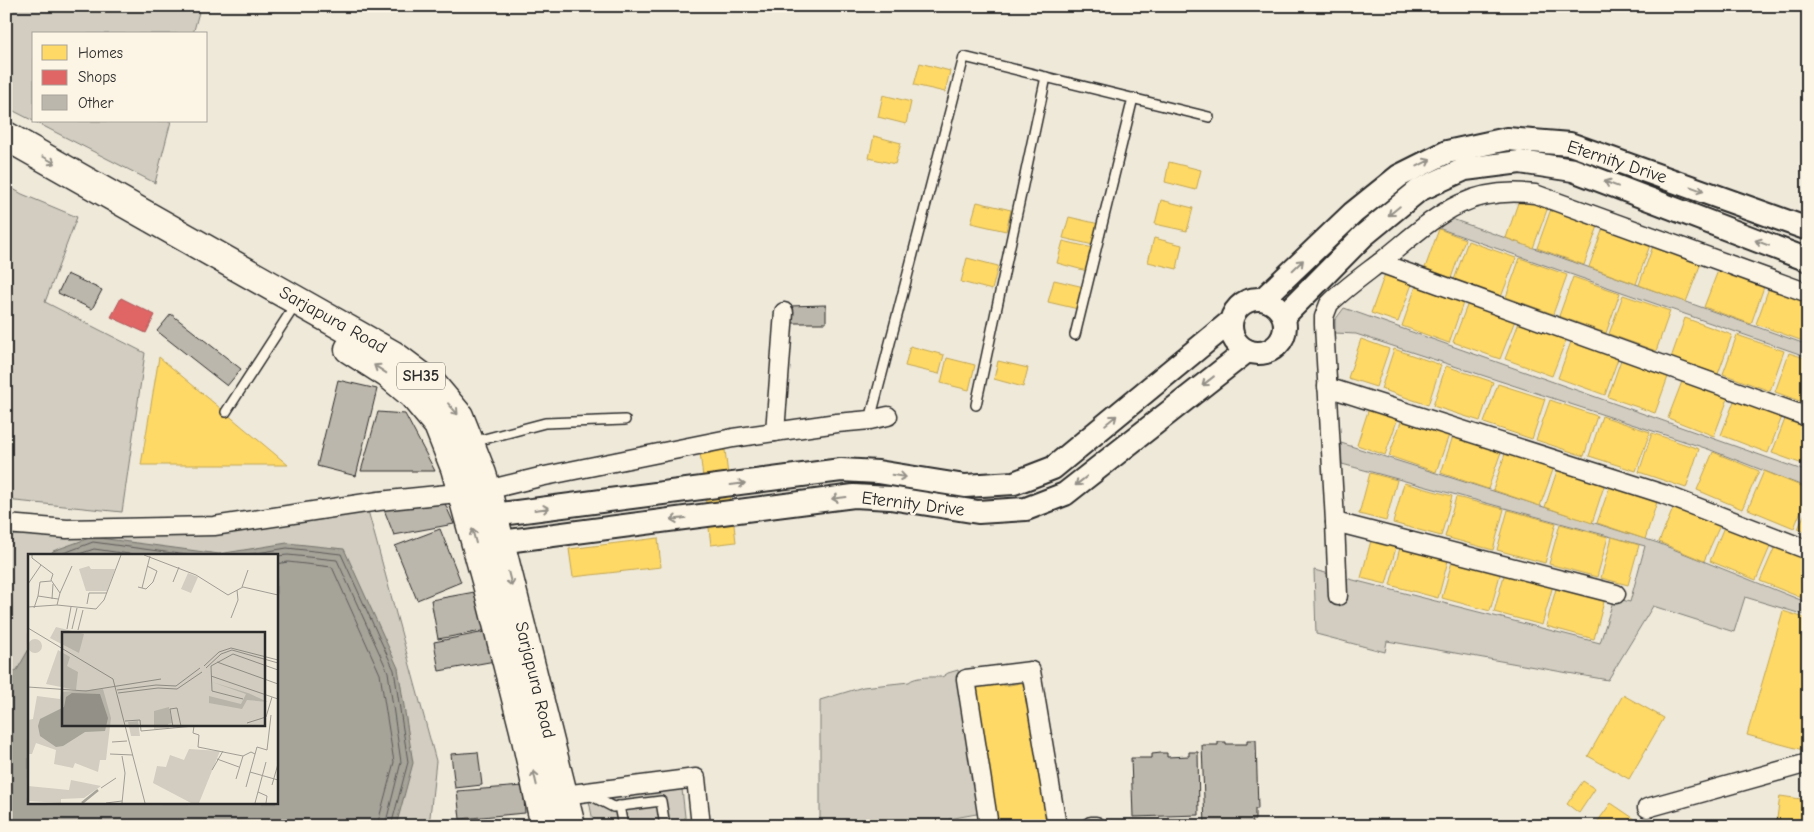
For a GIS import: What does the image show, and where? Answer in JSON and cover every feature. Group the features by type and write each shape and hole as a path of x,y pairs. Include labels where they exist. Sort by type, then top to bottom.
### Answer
{"main road":[{"name":"Sarjapura Road","path":"6,136 393,354 433,385 459,416 470,443 481,499 493,607 524,730 545,826"},
{"name":"Sarjapura Road","path":"6,157 318,328 388,374 414,395 438,425 455,468 481,499 500,542 574,793 571,826"}],"street":[{"name":"Eternity Drive","path":"481,499 841,470 878,472 966,486 1014,483 1053,468 1230,322 1237,307 1245,301 1263,298 1353,213 1399,176 1447,152 1507,139 1570,144 1808,229"},
{"name":"Eternity Drive","path":"1284,316 1363,236 1419,190 1466,169 1520,162 1573,170 1808,260"},
{"path":"1338,596 1324,325 1326,310 1334,299 1433,219 1469,199 1495,193 1522,192 1535,194 1808,293"},
{"path":"1380,262 1808,417"},
{"path":"1230,322 1230,331 1239,346 1247,351 1256,353 1272,349 1280,343 1286,325 1284,316 1279,308 1263,298"},
{"path":"775,432 784,312"},
{"name":"Eternity Drive","path":"500,542 854,496 890,498 978,512 1026,509 1065,494 1247,351"},
{"path":"1327,387 1663,494 1808,550"},
{"path":"6,524 67,529 214,526 379,501 481,499 540,476 775,432 888,416"},
{"path":"1335,522 1616,594"},
{"path":"989,826 966,680 1031,671 1057,826"},
{"path":"1647,808 1808,763"},
{"path":"574,793 696,778 701,826"},
{"path":"1091,826 1096,826"}],"lane":[{"path":"870,420 964,57 1209,117"},
{"path":"976,405 1046,77"},
{"path":"1075,335 1133,98"},
{"path":"226,412 290,313"},
{"path":"470,443 545,423 625,420"},
{"path":"574,793 612,807 661,801 665,826"},
{"path":"619,806 624,826"}],"shaded area":[{"path":"6,6 176,6 199,12 194,32 32,32 32,120 6,107"},
{"path":"35,122 171,122 155,183"},
{"path":"6,185 22,194 77,217 45,302 145,353 122,512 6,500"},
{"path":"1452,219 1808,345 1808,357 1438,228"},
{"path":"1344,308 1808,472 1808,488 1708,449 1356,334 1335,333 1335,320"},
{"path":"1341,443 1658,543 1808,603 1808,616 1745,597 1734,632 1653,606 1608,680 1387,641 1385,652 1316,634 1314,570 1600,643 1614,598 1630,602 1645,546 1342,464"},
{"path":"367,507 436,761 429,826 6,826 6,535 92,537"},
{"path":"958,670 982,813 949,819 950,826 820,826 820,700 863,687 909,682 920,678 942,677"},
{"path":"682,789 686,826 594,826 589,801"}],"water":[{"path":"92,537 219,554 51,554 53,551"},
{"path":"287,543 344,549 398,668 413,763 396,826 6,826 6,676 17,670 28,651 28,804 278,804 278,554 219,554"}],"building: Homes":[{"path":"920,63 950,71 945,92 914,85"},
{"path":"883,95 911,102 906,124 878,117"},
{"path":"874,136 901,143 895,164 869,158"},
{"path":"1169,162 1201,170 1196,190 1165,182"},
{"path":"1520,197 1548,207 1533,248 1506,238"},
{"path":"1161,200 1193,208 1187,231 1155,224"},
{"path":"977,202 1011,210 1006,231 971,223"},
{"path":"1551,209 1598,226 1584,265 1537,248"},
{"path":"1069,217 1099,224 1093,245 1063,238"},
{"path":"1603,228 1650,245 1636,284 1589,267"},
{"path":"1439,229 1465,239 1451,278 1425,268"},
{"path":"1154,238 1182,245 1177,269 1148,262"},
{"path":"1063,241 1093,248 1087,271 1057,263"},
{"path":"1468,241 1516,258 1501,297 1454,280"},
{"path":"1653,246 1701,263 1686,302 1639,285"},
{"path":"967,258 998,266 992,290 961,282"},
{"path":"1520,258 1567,275 1553,314 1506,297"},
{"path":"1719,268 1765,284 1751,324 1704,307"},
{"path":"1385,274 1412,284 1398,322 1371,313"},
{"path":"1573,277 1620,293 1606,333 1559,316"},
{"path":"1054,280 1084,287 1078,309 1048,302"},
{"path":"1770,285 1808,298 1808,328 1803,341 1756,324"},
{"path":"1416,286 1463,303 1449,343 1402,326"},
{"path":"1623,295 1670,311 1656,351 1609,334"},
{"path":"1468,303 1515,320 1500,359 1453,342"},
{"path":"1685,318 1732,335 1718,374 1671,358"},
{"path":"1520,320 1567,337 1552,376 1505,359"},
{"path":"1737,335 1784,351 1770,391 1723,374"},
{"path":"1361,339 1389,349 1376,387 1348,378"},
{"path":"1572,339 1619,356 1605,395 1558,378"},
{"path":"910,346 944,355 939,374 905,366"},
{"path":"1394,349 1441,365 1428,405 1381,389"},
{"path":"1789,353 1808,359 1808,404 1775,392"},
{"path":"159,357 288,465 141,465"},
{"path":"1622,357 1669,374 1655,413 1608,397"},
{"path":"947,358 975,365 969,390 941,383"},
{"path":"998,361 1028,368 1023,387 994,379"},
{"path":"1446,366 1493,382 1480,421 1433,406"},
{"path":"1683,379 1729,396 1714,436 1668,418"},
{"path":"1498,384 1545,399 1532,439 1484,423"},
{"path":"1736,396 1783,414 1768,453 1721,435"},
{"path":"1550,400 1597,416 1584,456 1536,440"},
{"path":"1370,405 1399,415 1385,455 1357,445"},
{"path":"1787,414 1808,421 1808,466 1772,453"},
{"path":"1403,416 1450,432 1436,472 1389,456"},
{"path":"1602,416 1650,432 1636,471 1589,456"},
{"path":"1454,433 1502,449 1488,489 1441,473"},
{"path":"1652,433 1699,449 1686,488 1639,472"},
{"path":"725,450 736,542 711,545 700,452"},
{"path":"1506,451 1554,467 1540,506 1493,490"},
{"path":"1713,452 1759,471 1742,509 1697,490"},
{"path":"1558,468 1605,483 1592,523 1545,507"},
{"path":"1764,471 1808,489 1808,494 1794,528 1748,509"},
{"path":"1370,473 1397,480 1386,521 1359,514"},
{"path":"1404,483 1452,496 1441,536 1393,523"},
{"path":"1611,483 1658,499 1645,539 1597,523"},
{"path":"1456,497 1504,509 1493,550 1445,537"},
{"path":"1675,504 1721,523 1704,561 1659,542"},
{"path":"1808,506 1808,533 1798,529"},
{"path":"1508,510 1556,523 1545,563 1497,550"},
{"path":"1726,522 1772,542 1756,580 1710,561"},
{"path":"1560,524 1608,537 1597,577 1549,564"},
{"path":"1372,537 1397,544 1386,584 1361,578"},
{"path":"1612,537 1639,545 1628,585 1601,578"},
{"path":"658,538 661,567 573,577 569,549"},
{"path":"1777,542 1808,555 1807,600 1760,581"},
{"path":"1401,544 1449,557 1438,598 1390,585"},
{"path":"1453,558 1501,571 1490,611 1442,598"},
{"path":"1505,572 1553,585 1542,625 1494,612"},
{"path":"1557,585 1605,598 1594,639 1546,626"},
{"path":"1783,611 1808,619 1808,735 1803,750 1747,735"},
{"path":"1027,682 1051,826 997,826 974,687 1003,683 1004,686"},
{"path":"1623,695 1664,718 1629,779 1588,756"},
{"path":"1583,781 1595,789 1579,813 1567,804"},
{"path":"1780,796 1808,800 1808,826 1776,826"},
{"path":"1611,803 1645,826 1605,826 1598,821"}],"building: Shops":[{"path":"121,298 155,315 146,333 111,317"}],"building: Other":[{"path":"67,274 102,290 92,309 58,293"},
{"path":"826,305 826,323 788,323 788,306"},
{"path":"171,314 241,369 227,386 157,331"},
{"path":"338,380 377,389 356,476 317,466"},
{"path":"378,412 405,414 435,471 361,471"},
{"path":"443,499 454,524 394,535 383,507"},
{"path":"440,529 461,582 417,600 395,546"},
{"path":"480,591 487,630 438,639 431,600"},
{"path":"490,631 495,661 439,671 434,642"},
{"path":"1247,740 1256,740 1258,809 1255,809 1255,820 1252,820 1253,826 1205,826 1202,745 1218,745 1218,742 1247,744"},
{"path":"478,752 482,785 455,788 451,754"},
{"path":"1189,752 1198,752 1199,815 1133,817 1131,758 1152,758 1152,754 1161,753 1167,753 1167,757 1189,756"},
{"path":"523,786 525,813 460,819 457,791"},
{"path":"530,821 530,826 464,826 464,822"}]}
